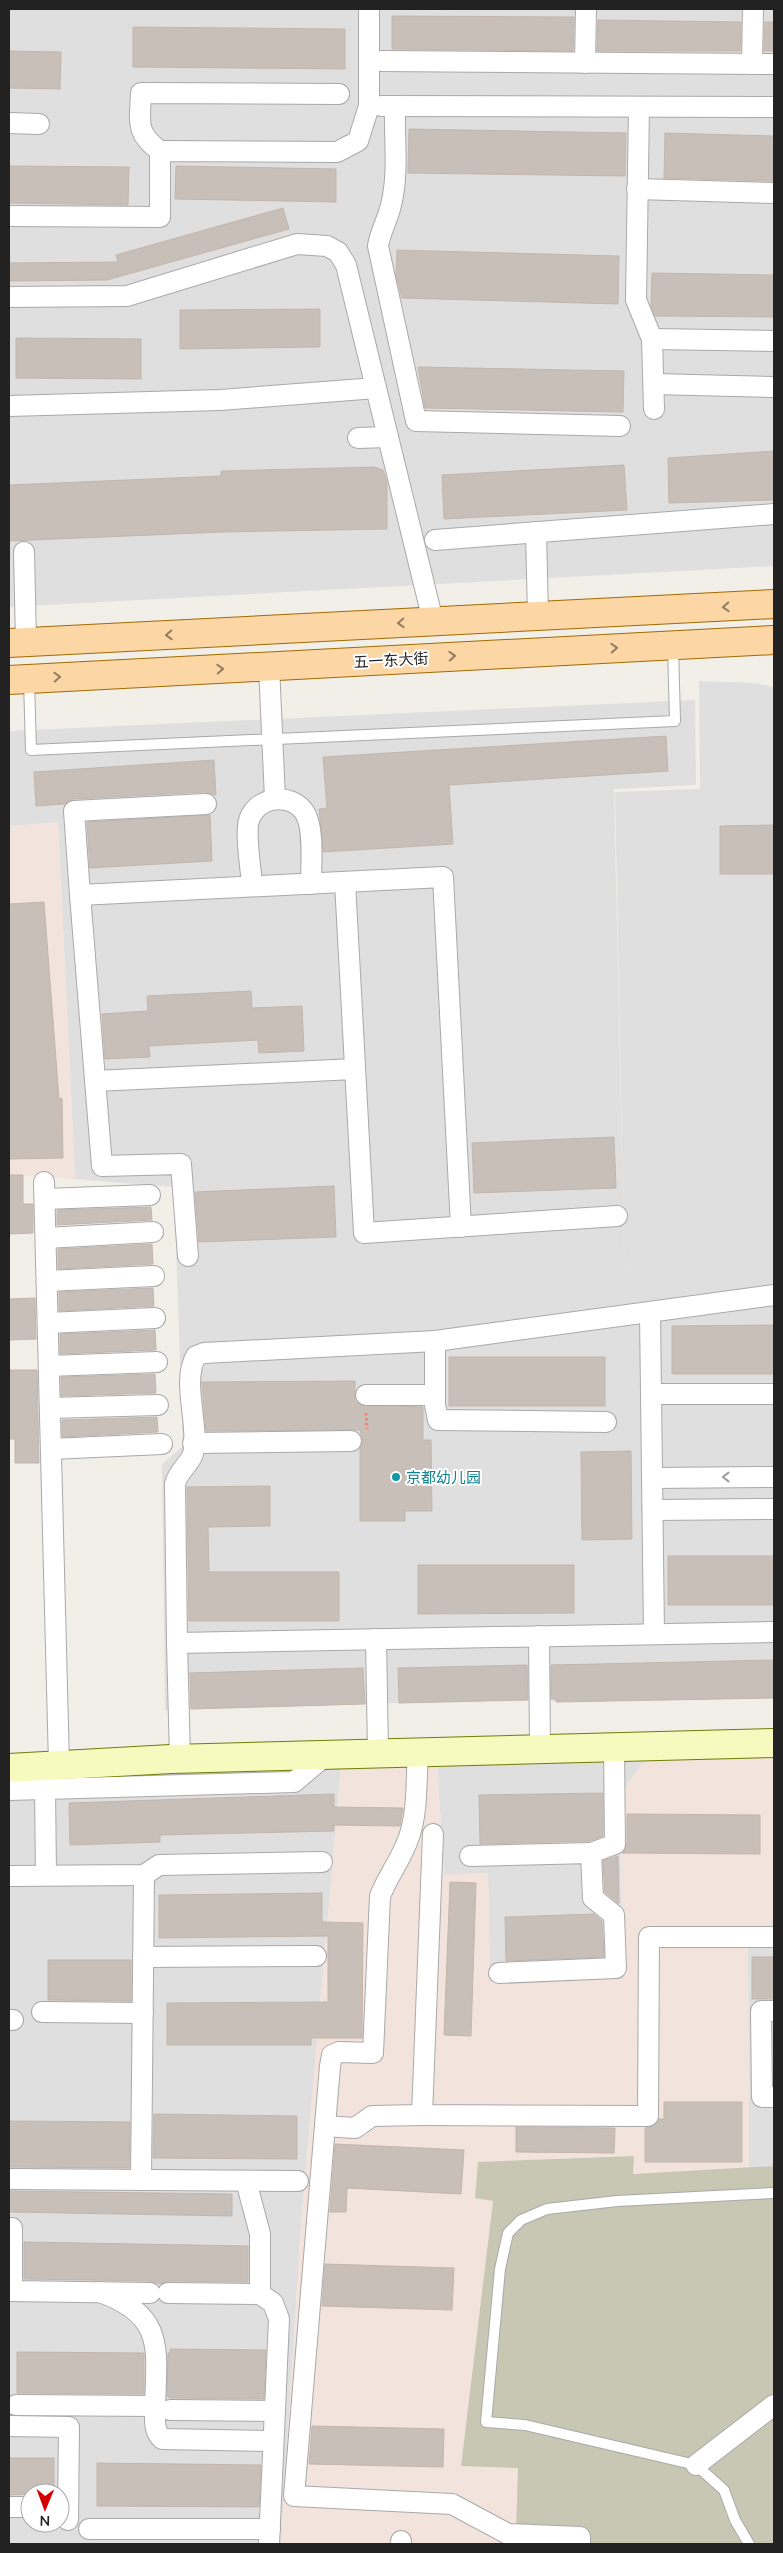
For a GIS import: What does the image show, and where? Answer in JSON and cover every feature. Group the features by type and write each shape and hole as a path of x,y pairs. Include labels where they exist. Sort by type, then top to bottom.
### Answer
{"main road":[{"path":"18,643 774,604"},
{"name":"五一东大街","path":"19,679 774,640"},
{"path":"732,642 774,652"}],"street":[{"path":"339,94 140,93 140,127 143,136 160,152 337,152 358,142 369,106 369,9"},
{"path":"585,63 586,9"},
{"path":"752,64 753,9"},
{"path":"381,61 774,64"},
{"path":"369,106 774,107"},
{"path":"394,106 394,186 391,205 380,233 378,246 416,421 620,426"},
{"path":"639,106 636,300 652,339 654,409"},
{"path":"9,123 39,124"},
{"path":"9,216 160,217 160,152"},
{"path":"637,189 774,193"},
{"path":"9,297 127,296 297,244 327,246 338,252 346,265 433,621"},
{"path":"652,339 774,341"},
{"path":"654,384 774,386"},
{"path":"9,406 220,400 376,388"},
{"path":"358,438 388,437"},
{"path":"435,540 774,514"},
{"path":"536,532 538,616"},
{"path":"18,643 24,552"},
{"path":"269,666 275,799"},
{"path":"252,886 248,825 257,808 275,799 293,802 306,816 310,829 311,884"},
{"path":"188,1256 181,1164 102,1166 74,811 206,804"},
{"path":"80,895 443,877 461,1227"},
{"path":"345,882 364,1233 617,1216"},
{"path":"95,1081 355,1069"},
{"path":"60,1765 45,1190 150,1194"},
{"path":"46,1238 152,1232"},
{"path":"47,1282 154,1276"},
{"path":"180,1759 175,1484 177,1474 193,1453 191,1370 196,1356 204,1353 435,1341 774,1295"},
{"path":"650,1313 654,1510 654,1634"},
{"path":"48,1323 155,1318"},
{"path":"435,1341 435,1395 438,1420 606,1422"},
{"path":"49,1366 157,1362"},
{"path":"652,1394 774,1394"},
{"path":"366,1395 435,1395"},
{"path":"50,1408 158,1405"},
{"path":"193,1443 351,1441"},
{"path":"51,1449 162,1444"},
{"path":"653,1478 774,1477"},
{"path":"654,1510 774,1509"},
{"path":"177,1643 774,1632"},
{"path":"539,1636 540,1749"},
{"path":"376,1639 378,1754"},
{"path":"9,1768 180,1759 774,1743"},
{"path":"470,1856 591,1854 615,1844 614,1747"},
{"path":"418,1753 414,1818 409,1839 386,1880 380,1896 373,2053 339,2052 332,2055 324,2126 294,2496 452,2504 508,2534 580,2537 580,2544"},
{"path":"9,1790 294,1782 326,1755"},
{"path":"45,1788 46,1875"},
{"path":"422,2115 433,1834"},
{"path":"499,1973 616,1968 614,1915 592,1898 591,1854"},
{"path":"9,1876 144,1874 159,1865 322,1862"},
{"path":"140,2180 144,1874"},
{"path":"324,2126 356,2128 372,2116 648,2116 649,1937 774,1937"},
{"path":"143,1957 316,1956"},
{"path":"774,2011 761,2011 762,2098 774,2097"},
{"path":"42,2012 143,2013"},
{"path":"9,2179 298,2181"},
{"path":"246,2181 260,2234 260,2294"},
{"path":"12,2228 10,2291 260,2294 273,2303 278,2319 269,2537 89,2529"},
{"path":"100,2292 132,2307 144,2318 152,2333 156,2347 163,2408 155,2428 162,2439 273,2442"},
{"path":"16,2405 275,2411"},
{"path":"696,2465 774,2406"},
{"path":"9,2426 69,2427 66,2483"}],"lane":[{"path":"19,679 31,750 676,721 673,645"},
{"path":"749,2544 734,2520 724,2490 696,2465 526,2425 486,2422 500,2269 508,2233 520,2220 547,2209 617,2201 774,2193"}],"path":[{"path":"351,1441 351,1434 367,1434 366,1395"}],"shaded area":[{"path":"9,9 774,9 774,566 9,607"},
{"path":"699,681 755,683 774,687 774,1698 556,1701 531,1699 165,1710 162,1464 183,1446 174,1187 75,1179 58,823 9,826 9,731 695,700 696,785 614,789 625,1296 615,792 700,789"},
{"path":"58,822 75,1179 9,1175 9,826"},
{"path":"774,1754 774,1942 748,1942 749,2168 633,2174 634,2156 478,2162 493,2201 461,2466 518,2467 585,2544 281,2544 301,2225 341,1766 437,1762 444,1875 488,1873 490,1981 624,1979 619,1796 648,1756"},
{"path":"648,1756 619,1796 624,1979 490,1981 488,1873 444,1876 437,1762"},
{"path":"341,1766 301,2225 281,2544 9,2544 9,1774"},
{"path":"748,1941 774,1942 774,2166 749,2168"},
{"path":"634,2156 633,2174 774,2166 774,2544 585,2544 516,2532 518,2468 461,2466 493,2201 475,2198 478,2162"}],"building":[{"path":"392,16 574,17 573,51 392,49"},
{"path":"598,20 741,22 740,51 597,51"},
{"path":"765,22 774,22 774,51 764,51"},
{"path":"133,27 345,29 345,69 133,67"},
{"path":"9,51 61,52 60,89 9,88"},
{"path":"409,129 626,133 625,176 408,173"},
{"path":"665,133 774,136 774,181 664,178"},
{"path":"9,166 129,167 128,205 9,203"},
{"path":"176,166 336,169 336,202 175,199"},
{"path":"283,208 289,229 107,280 9,281 9,263 118,262 116,255"},
{"path":"397,250 619,256 618,304 402,298 396,275"},
{"path":"652,273 774,275 774,317 655,316 651,306"},
{"path":"320,309 320,347 180,349 180,310"},
{"path":"16,338 141,339 141,379 16,378"},
{"path":"418,367 624,371 623,412 425,408"},
{"path":"774,451 774,500 669,503 668,458"},
{"path":"624,465 627,510 444,519 442,475"},
{"path":"374,467 383,470 387,482 387,529 223,532 9,541 9,485 221,476 221,471"},
{"path":"666,736 668,771 449,785 453,844 323,852 319,809 327,808 323,757"},
{"path":"214,760 216,795 205,792 73,799 64,804 36,806 34,772"},
{"path":"210,815 212,861 90,868 87,822"},
{"path":"774,825 774,874 720,874 720,826"},
{"path":"44,902 59,1099 62,1098 63,1158 9,1159 9,904"},
{"path":"251,991 252,1008 302,1006 304,1051 259,1053 258,1040 149,1046 150,1057 105,1059 102,1014 148,1011 147,996"},
{"path":"614,1137 616,1188 474,1193 472,1143"},
{"path":"9,1175 23,1175 23,1204 33,1204 33,1233 9,1234"},
{"path":"334,1186 336,1237 199,1242 195,1192"},
{"path":"151,1207 152,1220 57,1225 57,1210"},
{"path":"152,1244 153,1264 58,1269 58,1249"},
{"path":"153,1288 154,1306 59,1311 59,1292"},
{"path":"35,1298 36,1339 9,1340 9,1299"},
{"path":"774,1325 774,1374 672,1374 672,1326"},
{"path":"155,1330 156,1350 60,1354 60,1334"},
{"path":"449,1357 605,1357 605,1406 449,1406"},
{"path":"9,1370 37,1370 39,1463 15,1463 15,1439 9,1439"},
{"path":"155,1374 156,1393 61,1396 61,1377"},
{"path":"355,1381 355,1401 361,1405 423,1407 423,1440 431,1440 432,1511 405,1511 405,1521 360,1521 360,1448 363,1441 360,1430 206,1431 202,1382"},
{"path":"157,1417 158,1432 62,1437 62,1420"},
{"path":"631,1451 632,1539 582,1540 581,1452"},
{"path":"270,1486 270,1526 208,1527 209,1572 339,1572 339,1621 189,1621 187,1487"},
{"path":"668,1556 774,1556 774,1605 668,1605"},
{"path":"418,1565 574,1565 574,1613 418,1614"},
{"path":"774,1660 774,1698 556,1702 556,1699 551,1699 551,1665"},
{"path":"527,1665 528,1700 399,1703 398,1668"},
{"path":"363,1668 365,1704 191,1709 190,1673"},
{"path":"603,1793 603,1836 589,1841 480,1844 479,1795"},
{"path":"334,1794 334,1807 403,1808 400,1826 334,1825 334,1831 160,1835 160,1842 70,1845 69,1803"},
{"path":"627,1814 760,1815 760,1854 622,1853 627,1844"},
{"path":"618,1856 619,1903 605,1892 603,1861"},
{"path":"450,1882 476,1883 471,2036 444,2035"},
{"path":"322,1893 322,1922 363,1923 362,2038 311,2038 311,2045 167,2045 167,2003 328,2002 328,1936 159,1938 159,1895"},
{"path":"594,1914 602,1921 604,1957 506,1961 505,1917"},
{"path":"752,1957 774,1957 774,1999 752,1999"},
{"path":"48,1960 131,1960 131,2001 48,2000"},
{"path":"664,2102 742,2102 742,2162 645,2162 645,2128 653,2126 659,2119 664,2119"},
{"path":"154,2114 297,2116 297,2159 153,2158"},
{"path":"9,2121 130,2122 129,2168 9,2167"},
{"path":"516,2127 615,2128 614,2153 516,2152"},
{"path":"335,2144 464,2150 461,2194 347,2188 346,2212 330,2212"},
{"path":"9,2191 232,2194 232,2216 9,2212"},
{"path":"24,2242 248,2246 248,2282 168,2281 161,2284 150,2281 24,2279"},
{"path":"325,2264 454,2268 452,2310 322,2306"},
{"path":"170,2349 266,2350 264,2399 170,2398 167,2396 168,2353 170,2353"},
{"path":"17,2352 144,2353 144,2394 17,2393"},
{"path":"312,2426 444,2429 443,2467 309,2464"},
{"path":"9,2458 54,2458 54,2483 20,2483 20,2495 9,2495"},
{"path":"97,2463 261,2465 259,2507 97,2506"}],"place":[{"name":"京都幼儿园","path":"396,1477"}]}
